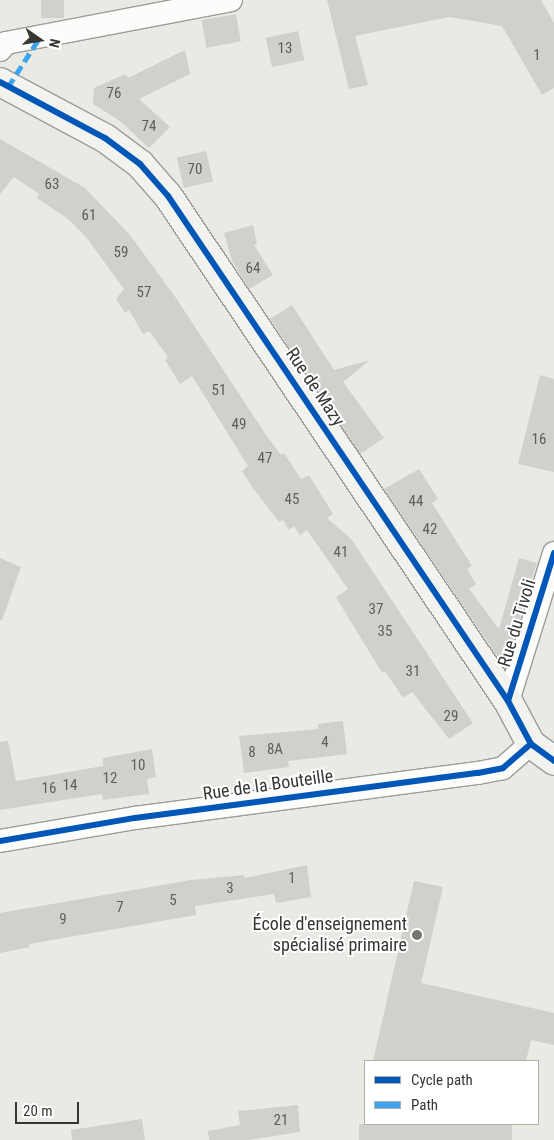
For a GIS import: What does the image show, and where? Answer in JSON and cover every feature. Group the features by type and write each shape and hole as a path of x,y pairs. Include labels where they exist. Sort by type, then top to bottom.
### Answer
{"street":[{"path":"0,50 6,43 230,0"},
{"name":"Rue de Mazy","path":"0,82 105,138 140,164 168,196 508,701 531,744 554,761"},
{"name":"Rue du Tivoli","path":"508,701 554,553"},
{"name":"Rue de la Bouteille","path":"0,841 135,818 478,773 503,768 531,744"}],"building":[{"path":"41,0 64,0 64,18 41,18"},
{"path":"327,0 541,0 554,23 554,88 542,95 502,26 449,17 355,36 368,85 349,89"},
{"path":"236,14 241,42 206,48 202,20"},
{"path":"298,31 304,60 272,67 266,38"},
{"path":"185,50 190,74 139,99 170,127 149,148 120,121 93,104 94,88 125,74 128,78"},
{"path":"0,139 85,188 130,235 176,298 266,435 281,455 284,453 301,479 309,475 333,514 327,518 352,540 473,723 449,739 412,692 403,698 385,671 382,673 336,597 348,589 307,530 300,535 294,526 289,530 283,520 279,522 252,487 242,471 248,466 192,376 180,384 165,360 168,357 149,331 143,334 129,310 125,313 116,299 124,289 86,237 68,219 37,198 39,194 14,177 0,194"},
{"path":"206,151 213,181 184,188 177,158"},
{"path":"253,225 257,244 254,245 273,275 249,289 232,261 224,233"},
{"path":"292,305 334,370 370,360 343,382 384,438 360,454 270,319"},
{"path":"540,375 554,379 554,472 518,464"},
{"path":"419,469 438,499 432,503 472,566 467,569 476,584 469,589 499,629 519,558 537,563 509,652 499,659 384,489"},
{"path":"0,558 21,567 2,620 0,620"},
{"path":"343,721 347,754 288,761 289,767 244,773 239,736 318,729 318,724"},
{"path":"8,741 16,781 103,766 103,758 152,749 156,777 147,779 149,794 103,800 102,794 0,810 0,742"},
{"path":"307,865 311,897 276,903 274,894 195,906 196,915 29,944 30,947 0,953 0,913 191,880 244,875 245,878"},
{"name":"École d'enseignement spécialisé primaire","path":"414,881 443,887 421,983 554,1013 554,1045 531,1040 526,1060 373,1060"},
{"path":"298,1105 300,1132 249,1140 209,1140 208,1131 240,1125 238,1111"},
{"path":"142,1119 145,1140 72,1140 71,1130"},
{"path":"359,1124 512,1125 512,1140 359,1140"}],"marked path":[{"path":"8,87 40,37"}],"cycle path":[{"path":"0,82 105,138 140,164 168,196 508,701 531,744 554,761"},
{"path":"508,701 554,553"},
{"path":"0,841 135,818 478,773 503,768 531,744"}],"place":[{"name":"École d'enseignement spécialisé primaire","path":"417,935"}]}
